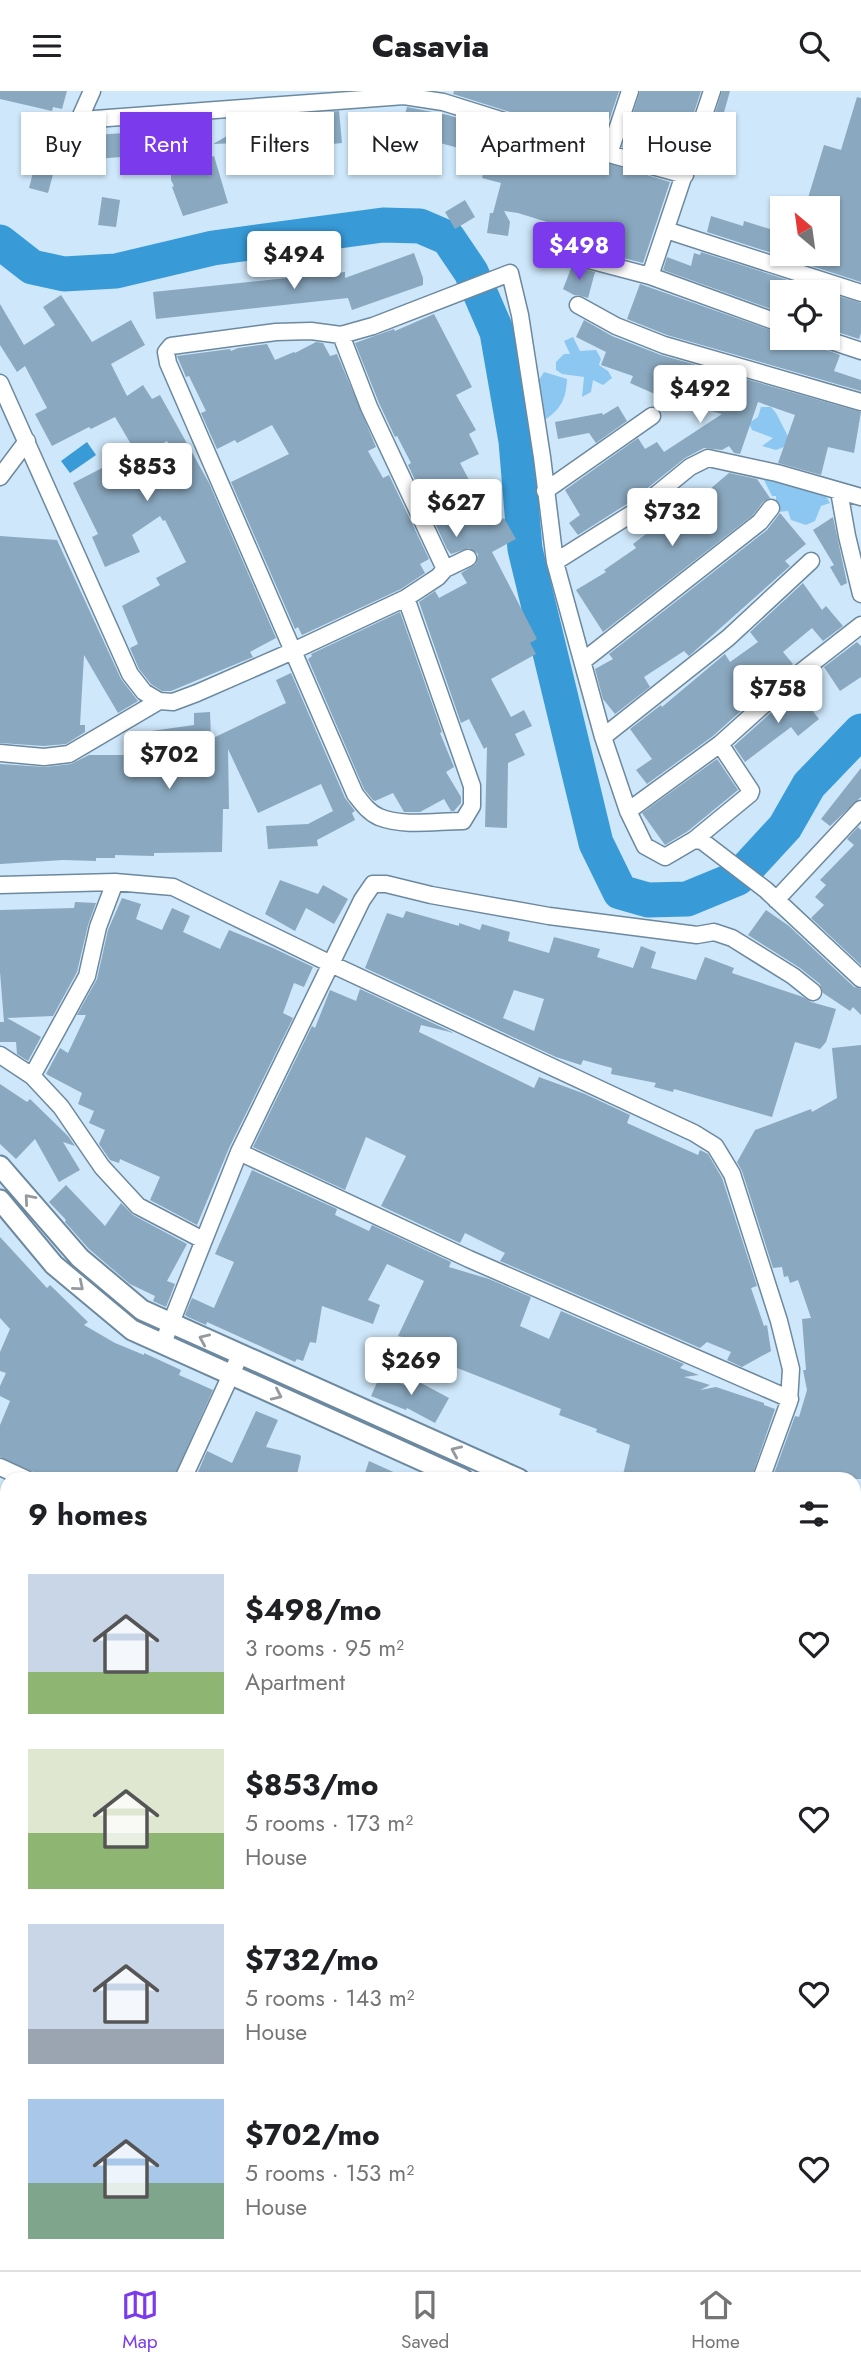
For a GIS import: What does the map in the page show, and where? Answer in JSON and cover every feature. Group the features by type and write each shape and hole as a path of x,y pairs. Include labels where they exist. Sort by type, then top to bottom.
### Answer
{"street":[{"path":"83,112 92,91"},
{"path":"623,158 609,154 629,91"},
{"path":"705,112 712,91"},
{"path":"106,118 372,95 443,96 489,112"},
{"path":"649,276 685,175"},
{"path":"666,230 861,293"},
{"path":"570,255 649,276 770,320"},
{"path":"406,598 472,786 472,806 463,821 403,821 380,817 367,809 355,794 168,363 166,352 171,346 276,332 311,331 341,335 425,303 457,294 498,276 511,274 542,457 555,562 603,737 628,811 645,846 665,857 698,841 751,790 720,744"},
{"path":"578,305 616,326 664,345 861,402"},
{"path":"341,335 369,407 445,569"},
{"path":"840,344 861,351"},
{"path":"0,383 130,674 144,692 159,701 173,702 185,698 293,651 406,598 438,577 445,569 468,558"},
{"path":"545,491 652,415"},
{"path":"0,477 27,440"},
{"path":"555,562 636,511 690,467 708,458 777,473 861,497"},
{"path":"839,491 861,594"},
{"path":"583,661 760,522 771,508"},
{"path":"603,737 728,638 811,561"},
{"path":"628,811 720,744 797,675 861,625"},
{"path":"0,753 44,757 69,754 159,701"},
{"path":"771,895 861,809"},
{"path":"698,841 771,895 861,979"},
{"path":"32,1076 87,976 98,927 115,882"},
{"path":"0,885 115,882 173,887 331,964 694,1133 715,1146 732,1174 779,1321 791,1369 790,1399 764,1472"},
{"path":"163,1343 239,1152 362,901 373,884 386,884 431,895 549,916 697,935 714,932 740,943 813,992"},
{"path":"0,1055 32,1076 61,1107 102,1167 138,1206 203,1240"},
{"path":"239,1152 478,1263 790,1399"},
{"path":"0,1166 79,1258 142,1310 236,1364 449,1472"},
{"path":"0,1200 54,1265 132,1330 163,1343 236,1364 502,1472"},
{"path":"186,1472 236,1364"}],"shaded area":[{"path":"573,337 580,351 596,350 601,359 599,365 608,371 612,378 603,385 593,380 591,392 582,397 584,377 562,374 556,370 556,362 564,354 570,354 564,341"},
{"path":"544,372 567,379 562,402 546,419 532,391"},
{"path":"761,407 771,407 792,444 776,450 762,446 773,438 752,430 749,423 758,417"},
{"path":"87,442 96,455 70,473 61,461"},
{"path":"760,472 814,476 830,503 821,506 815,521 806,525 791,520 788,511 777,512 772,503 776,501 776,496 772,496"}],"building":[{"path":"0,91 67,91 62,109 53,107 52,111 0,99"},
{"path":"454,91 619,91 609,120 609,112 510,112 453,94"},
{"path":"640,91 701,91 694,112 633,112"},
{"path":"722,91 730,91 724,112 715,112"},
{"path":"857,97 861,98 861,282 812,266 840,266 840,196 809,196 824,145 841,150"},
{"path":"407,107 433,112 406,112"},
{"path":"339,111 342,143 334,144 334,112 325,112"},
{"path":"442,114 456,117 456,147 442,144"},
{"path":"120,133 120,157 106,158 106,134"},
{"path":"226,137 226,143 213,144"},
{"path":"212,157 228,203 183,216 172,187 171,175 212,175"},
{"path":"609,164 623,168 623,175 647,175 670,182 643,263 584,248 589,235 518,213 504,211 510,222 508,236 487,233 490,213 493,213 501,183 482,178 483,175 609,175"},
{"path":"32,175 53,175 48,193 29,188"},
{"path":"102,197 120,200 116,227 98,225"},
{"path":"465,200 475,217 455,229 445,212"},
{"path":"711,216 743,226 744,221 770,229 770,252 707,232"},
{"path":"701,252 788,280 770,280 770,309 663,270 667,257 691,266 694,253 700,255"},
{"path":"414,253 423,285 352,310 348,298 156,319 153,292 345,272 345,278"},
{"path":"572,266 595,272 588,298 563,289"},
{"path":"640,284 770,330 770,350 826,350 840,355 834,371 861,380 861,391 667,335 627,319"},
{"path":"61,295 92,342 131,320 145,345 111,364 127,396 143,385 152,399 160,395 209,483 276,638 250,652 253,657 171,691 162,691 151,684 139,669 130,648 138,644 122,606 160,585 156,578 186,562 165,520 160,516 132,535 140,552 105,567 92,537 98,534 73,483 135,451 115,417 52,446 35,414 47,408 25,366 17,372 0,345 0,304 24,345 55,325 43,307","holes":["167,441 182,467 153,486 141,456"]},
{"path":"840,297 861,303 859,339 840,333"},
{"path":"434,314 472,387 456,395 476,430 469,434 479,454 460,463 493,525 504,518 516,539 492,552 537,639 530,643 536,654 491,679 511,717 524,710 532,726 515,734 525,755 508,763 507,828 485,827 487,747 484,749 469,719 461,723 419,602 435,591 439,598 467,583 461,573 476,564 478,554 469,548 451,554 447,549 408,465 411,463 379,403 355,343 394,329 395,331"},
{"path":"584,320 612,336 661,355 861,412 854,453 828,447 821,475 778,463 795,415 758,402 740,454 734,453 729,446 722,450 704,448 685,458 630,502 578,535 569,523 580,515 565,490 638,438 645,449 657,442 664,452 722,414 666,399 630,383 633,376 601,365 606,352 576,337"},
{"path":"316,342 323,343 330,356 337,354 376,447 368,451 383,478 389,475 429,559 420,564 425,573 401,589 302,635 298,627 295,629 231,482 289,454 272,425 237,443 235,440 217,449 201,413 206,411 177,356 231,351 267,344 275,360"},
{"path":"618,406 627,421 596,443 589,433 558,439 555,422 602,413 603,415"},
{"path":"729,473 757,479 770,498 763,502 753,515 603,632 576,590 606,572 604,570 636,548 633,544 694,497 697,500"},
{"path":"780,513 806,544 785,561 790,566 689,656 684,651 644,677 650,687 615,714 603,699 595,669 613,659 609,654 767,530"},
{"path":"833,517 847,583 841,586 830,567 834,565 813,530"},
{"path":"0,536 57,540 121,679 138,701 118,713 84,655 80,725 85,725 85,732 66,744 44,746 0,743"},
{"path":"803,583 822,610 826,606 843,626 823,641 812,628 783,652 793,664 713,736 647,784 636,770 652,759 630,729 661,705 662,707 725,654 730,662 758,642 750,632"},
{"path":"400,612 454,767 446,772 461,797 461,803 454,811 451,811 444,799 420,812 404,812 393,793 373,800 364,789 308,659 311,654"},
{"path":"857,642 861,646 861,677 840,691 824,667"},
{"path":"291,673 345,798 355,811 352,813 355,820 317,840 318,846 268,849 266,826 308,824 333,811 321,784 258,813 228,749 229,809 223,809 222,852 115,855 115,858 96,858 96,861 0,864 0,764 45,767 71,764 89,755 126,755 124,741 131,737 130,734 194,725 194,713 210,712 211,739 286,703 276,680"},
{"path":"796,690 819,719 798,736 791,727 745,762 734,746"},
{"path":"717,759 738,790 688,831 665,845 642,813"},
{"path":"861,768 861,797 830,826 821,819"},
{"path":"858,827 861,830 861,965 811,918 824,905 815,897 826,885 820,880 854,845 847,839"},
{"path":"280,880 318,894 323,885 348,899 334,924 306,908 295,931 265,914"},
{"path":"122,898 141,904 136,919 162,930 172,908 190,916 183,932 220,949 229,930 313,967 304,987 294,983 283,1013 293,1018 229,1148 197,1225 150,1200 160,1177 120,1159 119,1163 110,1160 99,1144 105,1130 89,1123 94,1111 78,1104 82,1093 46,1074 60,1048 68,1053 86,1015 77,1015 97,979 108,930"},
{"path":"75,902 96,903 77,972 53,1016 7,1018 41,1037 28,1061 17,1054 16,1042 0,1042 0,1022 4,1022 0,972 0,910 74,908"},
{"path":"766,910 789,926 854,987 861,989 861,1015 853,1007 850,1011 823,993 820,984 800,968 748,935"},
{"path":"406,911 480,930 482,924 510,932 508,941 549,953 554,937 600,949 597,957 633,968 641,946 656,952 651,968 696,980 705,957 734,968 732,973 836,1009 826,1042 820,1049 795,1042 772,1117 674,1089 673,1092 654,1087 656,1083 611,1074 612,1068 583,1060 581,1065 556,1057 365,968 387,913 403,918","holes":["514,990 544,999 534,1031 503,1018"]},
{"path":"360,989 454,1033 421,1025 419,1032 534,1088 539,1077 585,1094 630,1115 627,1123 698,1155 700,1150 708,1154 722,1178 757,1286 751,1288 764,1326 767,1325 771,1351 742,1367 727,1360 731,1352 707,1342 700,1348 500,1261 505,1253 465,1233 460,1243 381,1206 406,1156 366,1137 345,1190 253,1147 312,1026 315,1028 330,990 356,1001"},
{"path":"861,1045 861,1472 775,1472 795,1416 799,1417 807,1390 803,1370 806,1370 802,1319 811,1318 798,1280 790,1283 788,1276 784,1277 782,1267 773,1268 737,1162 755,1130 811,1109 812,1112 837,1098 832,1048"},
{"path":"0,1084 27,1102 30,1099 68,1136 75,1146 63,1142 80,1170 59,1182 35,1139 16,1159 0,1144"},
{"path":"252,1170 337,1209 335,1215 369,1231 372,1225 451,1262 449,1267 489,1279 531,1297 520,1326 549,1339 561,1311 684,1364 680,1368 699,1375 684,1377 710,1385 700,1390 716,1387 775,1409 753,1472 624,1472 630,1445 559,1415 561,1409 409,1349 409,1346 400,1342 402,1337 398,1336 424,1281 387,1264 368,1300 380,1305 373,1324 322,1306 316,1343 310,1342 303,1361 297,1359 295,1362 207,1322 206,1325 185,1315 192,1298 214,1308 234,1262 215,1254"},
{"path":"66,1185 105,1226 121,1203 133,1215 187,1244 167,1281 175,1284 166,1307 153,1301 155,1296 130,1284 89,1249 65,1222 49,1202"},
{"path":"0,1237 47,1288 50,1285 88,1322 84,1325 115,1343 181,1370 179,1375 213,1390 176,1472 33,1472 0,1457 0,1425 10,1401 0,1396 0,1386 6,1373 0,1371 0,1352 10,1329 0,1318"},
{"path":"406,1375 449,1398 435,1423 407,1408 406,1410 371,1396 380,1376 405,1385"},
{"path":"256,1411 278,1420 266,1447 301,1457 298,1472 198,1472 207,1451 232,1463"},
{"path":"369,1461 393,1472 365,1472"}],"waterway":[{"path":"0,242 32,267 64,274 116,271 213,248 383,225 420,226 448,238 471,272 497,332 516,441 525,549 596,843 620,892 648,900 687,899 738,878 785,827 809,785 861,731"}]}
